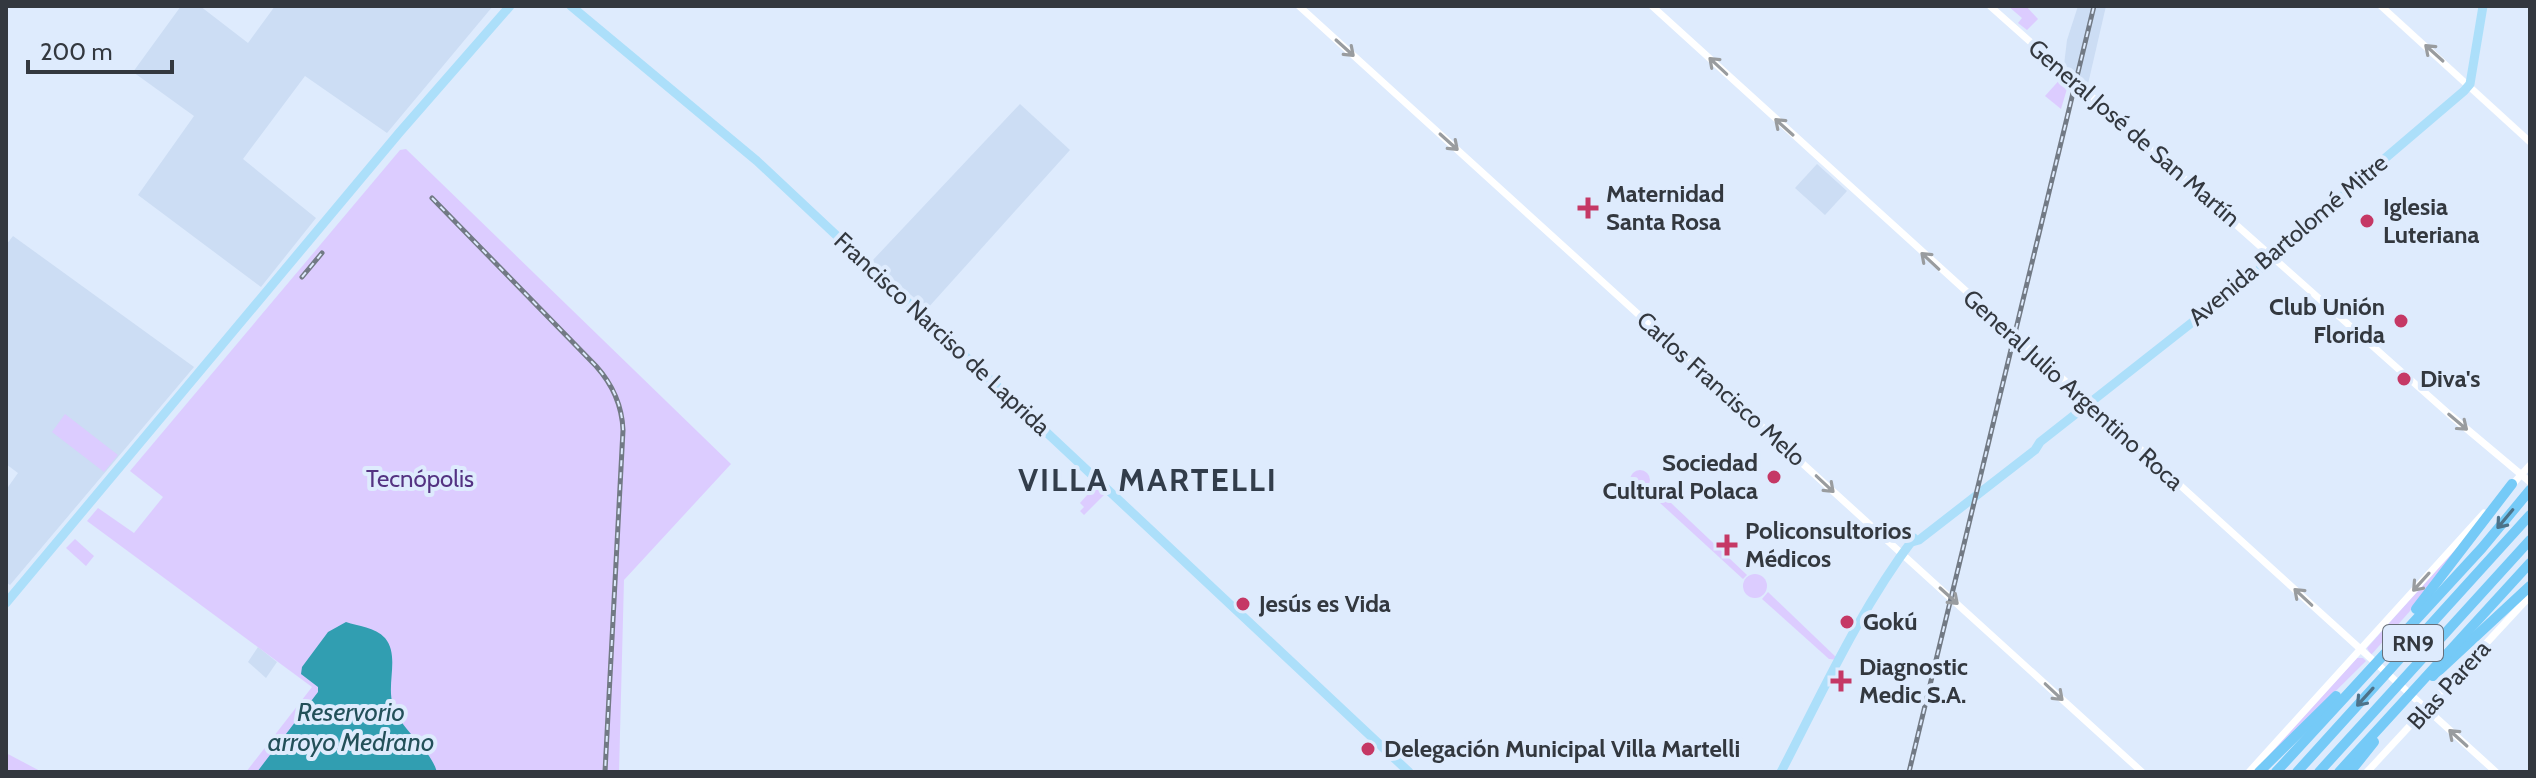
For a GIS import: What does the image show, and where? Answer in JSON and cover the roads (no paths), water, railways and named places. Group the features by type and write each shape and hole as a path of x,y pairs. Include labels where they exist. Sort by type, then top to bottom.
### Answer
{"highway":[{"path":"2276,772 2512,484"},
{"path":"2259,772 2345,688 2370,657 2482,548 2530,490"},
{"name":"RN9","path":"2297,772 2530,515"},
{"name":"RN9","path":"2319,772 2530,540"},
{"path":"2339,772 2530,563"},
{"path":"2412,691 2437,673 2530,586"},
{"path":"2350,772 2401,704"}],"main road":[{"path":"6,603 381,154 510,6"},
{"name":"Francisco Narciso de Laprida","path":"571,6 757,161 1409,772"},
{"path":"2470,84 2483,6"},
{"name":"Avenida Bartolomé Mitre","path":"1781,772 1836,666 1901,553 1912,542 1919,540 2035,450 2040,442 2274,258 2470,84"}],"street":[{"name":"Carlos Francisco Melo","path":"1299,6 2142,772"},
{"name":"General Julio Argentino Roca","path":"1652,6 2496,772"},
{"name":"General José de San Martín","path":"1990,6 2525,478"},
{"path":"2381,6 2530,142"},
{"path":"2249,772 2370,657 2512,484 2525,478 2530,465"},
{"name":"Blas Parera","path":"2367,772 2530,596"}],"water":[{"name":"Reservorio arroyo Medrano","path":"346,622 376,631 385,638 392,653 393,705 437,772 257,772 318,692 318,687 301,674 302,667 328,632"}],"railway":[{"path":"1909,772 2094,6"},
{"path":"432,198 596,366 612,388 618,404 623,430 605,772"},
{"path":"302,277 322,253"}],"place":[{"name":"Maternidad Santa Rosa","path":"1588,208"},
{"name":"Iglesia Luteriana","path":"2367,221"},
{"name":"Club Unión Florida","path":"2401,321"},
{"name":"Diva's","path":"2404,379"},
{"name":"Sociedad Cultural Polaca","path":"1774,477"},
{"name":"Policonsultorios Médicos","path":"1727,545"},
{"name":"Jesús es Vida","path":"1243,604"},
{"name":"Gokú","path":"1847,622"},
{"name":"Diagnostic Medic S.A.","path":"1841,681"},
{"name":"Delegación Municipal Villa Martelli","path":"1368,749"}],"district":[{"name":"VILLA MARTELLI","path":"1148,480"}],"park label":[{"name":"Tecnópolis","path":"420,479"}]}
